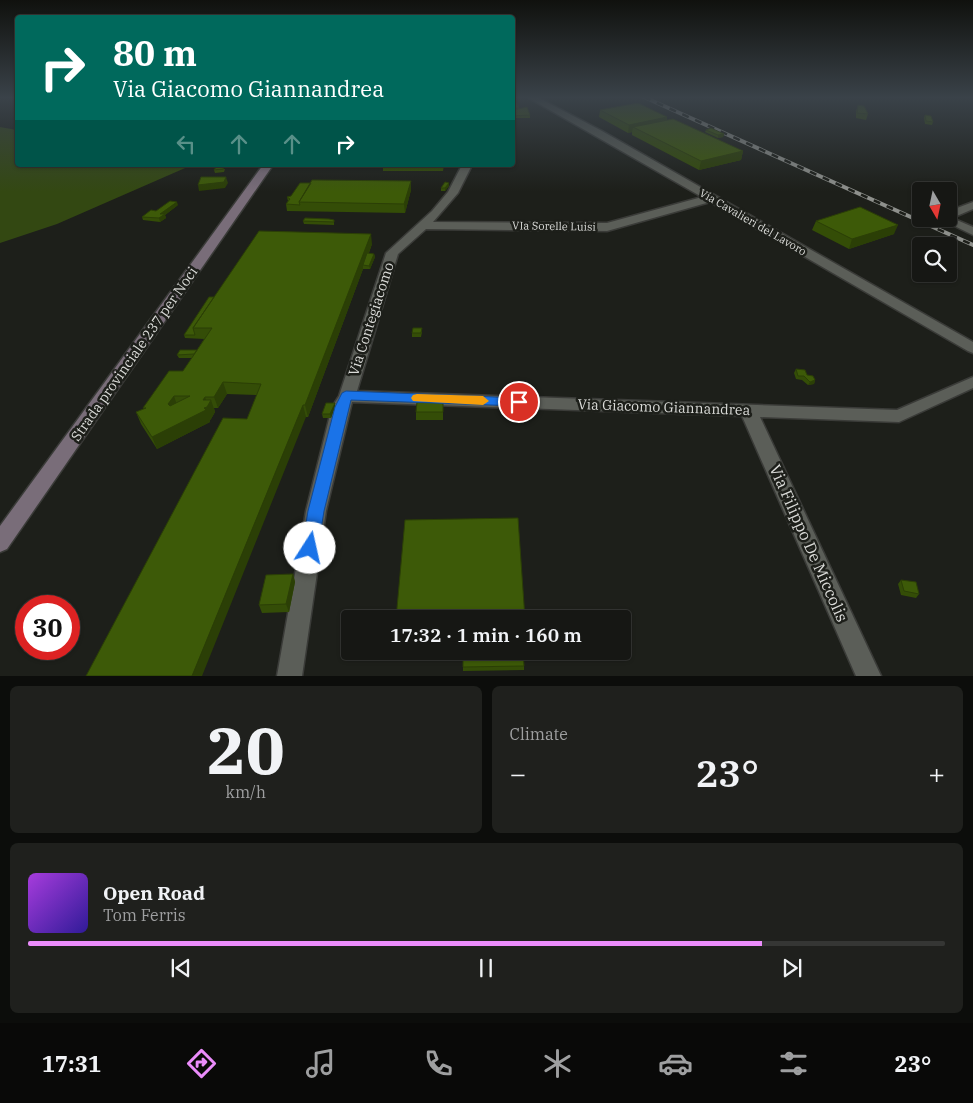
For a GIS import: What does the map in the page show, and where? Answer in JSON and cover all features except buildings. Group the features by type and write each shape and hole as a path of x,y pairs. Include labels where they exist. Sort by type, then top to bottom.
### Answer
{"main road":[{"name":"Strada provinciale 237 per Noci","path":"0,543 267,167"}],"street":[{"name":"Via Cavalieri del Lavoro","path":"587,129 973,348"},
{"name":"Via Contegiacomo","path":"289,676 316,511 341,407 392,253 424,225 453,193 466,167"},
{"name":"VIa Sorelle Luisi","path":"424,225 606,227 711,198"},
{"path":"958,211 973,205"},
{"path":"958,224 973,231"},
{"name":"Via Giacomo Giannandrea","path":"346,396 900,416 973,382"},
{"name":"Via Filippo De Miccolis","path":"748,410 869,676"}],"green space":[{"path":"0,129 15,130 15,167 187,167 57,224 0,243"}],"railway":[{"path":"714,129 973,245"}],"slow traffic":[{"path":"417,398 483,401"}],"route":[{"path":"310,548 316,511 341,407 346,396 519,402"}]}
